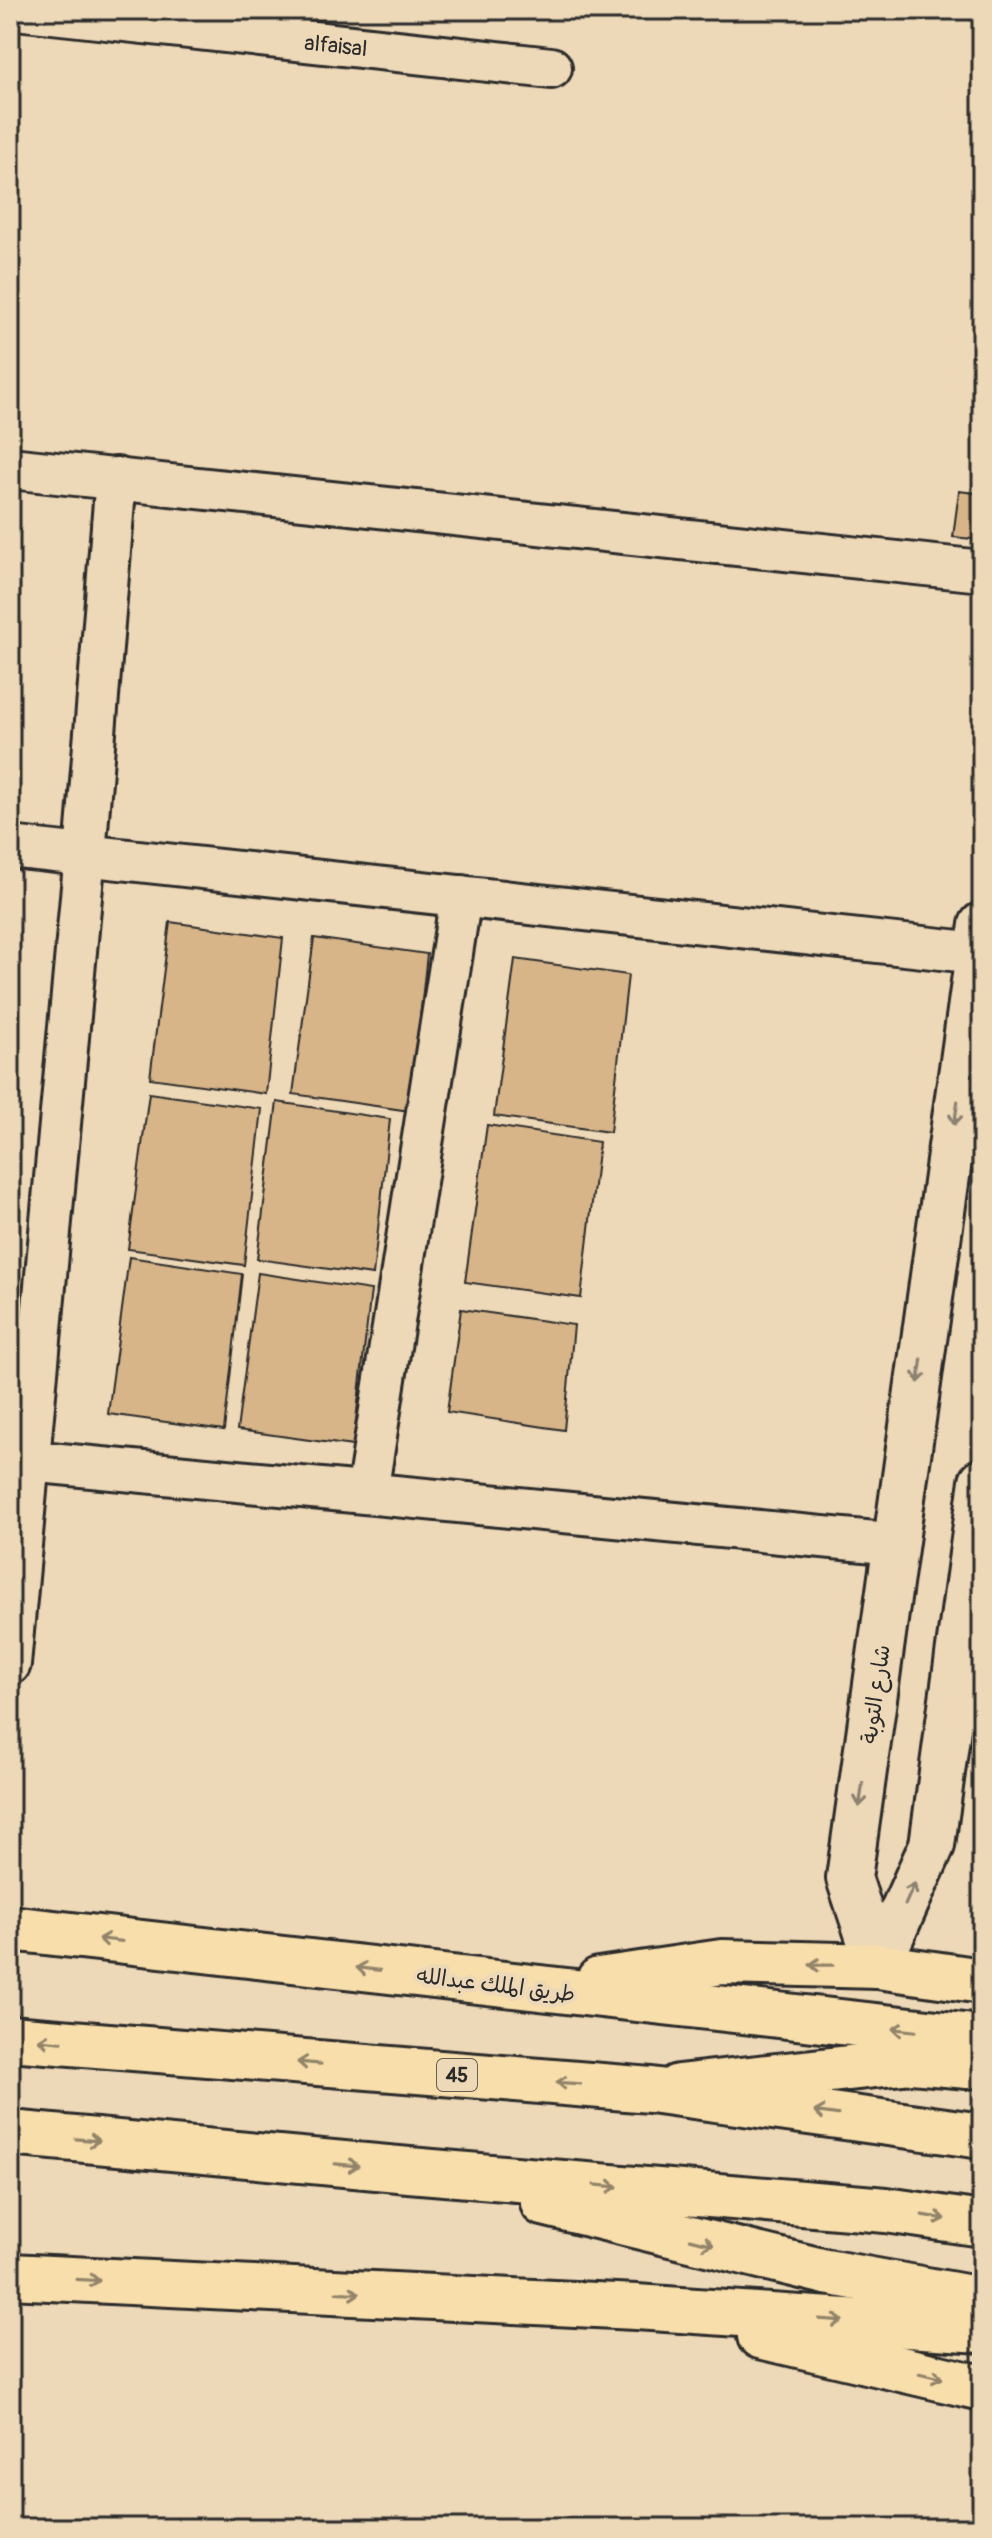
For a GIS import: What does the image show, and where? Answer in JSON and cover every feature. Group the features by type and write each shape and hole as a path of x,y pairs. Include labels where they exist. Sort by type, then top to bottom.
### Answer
{"main road":[{"name":"شارع التوبة","path":"878,1966 849,1878 980,939"},
{"path":"878,1966 932,1845 982,1481"},
{"name":"طريق الملك عبدالله","path":"10,1928 982,2038"},
{"path":"537,1989 722,1962 878,1966 982,1981"},
{"name":"45","path":"10,2038 651,2090 982,2136"},
{"path":"651,2090 912,2061 982,2067"},
{"path":"10,2133 886,2210 982,2224"},
{"path":"409,2170 826,2272 982,2300"},
{"path":"10,2276 636,2307 982,2330"},
{"path":"636,2307 982,2388"}],"street":[{"name":"alfaisal","path":"25,10 551,68"},
{"path":"10,468 982,571"},
{"path":"10,1664 85,854 116,478"},
{"path":"10,847 461,896 980,939"},
{"path":"367,1493 461,896"},
{"path":"29,1461 896,1544"}],"building":[{"path":"959,491 982,494 982,540 953,537"},
{"path":"170,922 283,938 266,1094 150,1078"},
{"path":"314,938 427,954 410,1111 293,1094"},
{"path":"515,959 628,975 610,1132 494,1116"},
{"path":"149,1093 262,1109 244,1265 128,1249"},
{"path":"277,1102 390,1119 373,1275 257,1259"},
{"path":"487,1125 599,1142 581,1298 465,1282"},
{"path":"129,1257 242,1274 224,1430 108,1414"},
{"path":"258,1273 371,1290 353,1446 237,1430"},
{"path":"461,1309 574,1325 564,1430 447,1412"}]}
